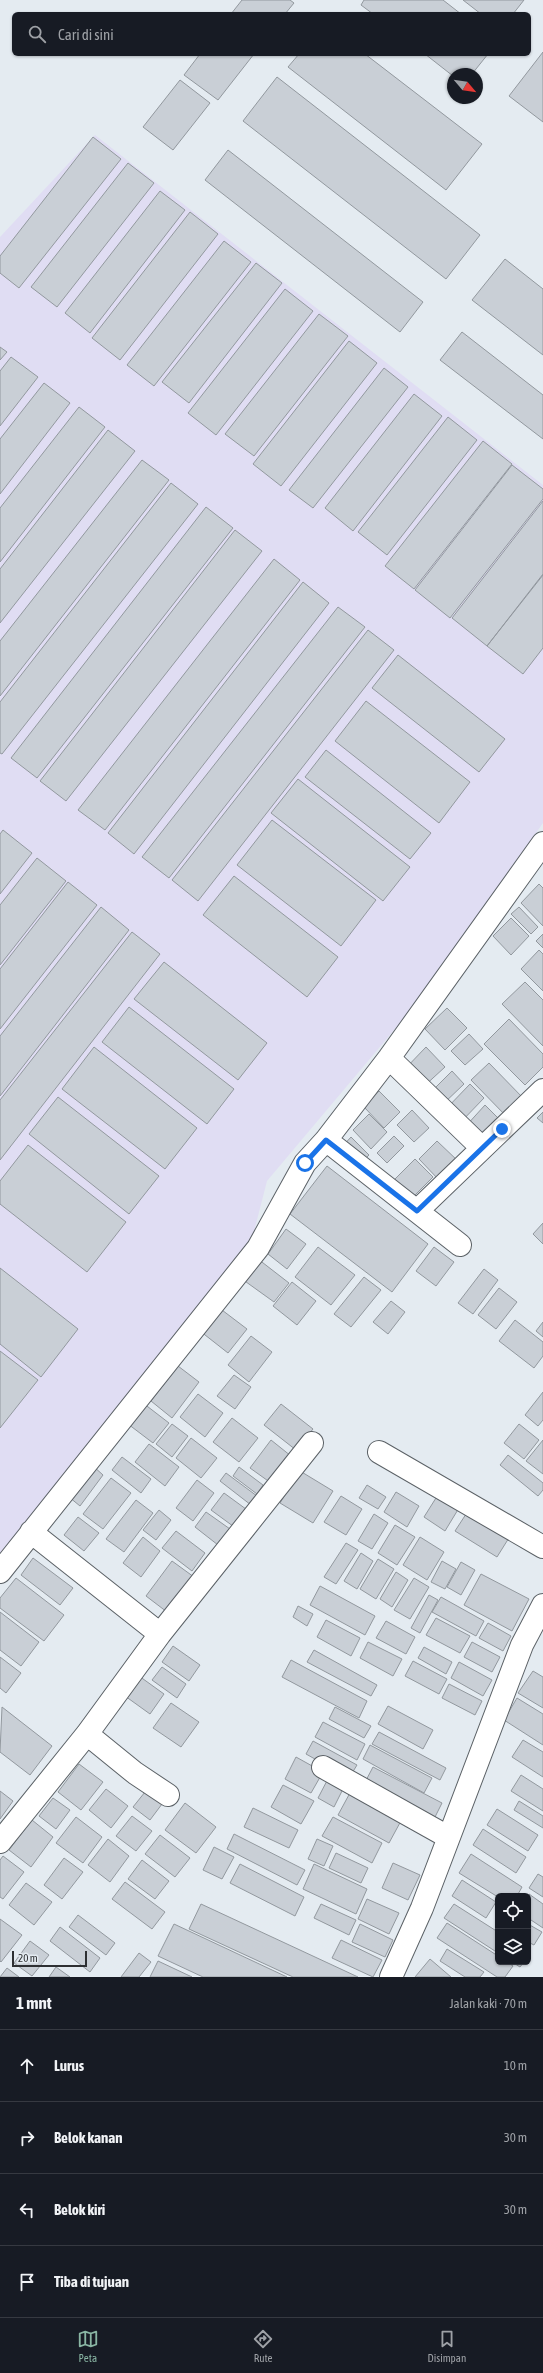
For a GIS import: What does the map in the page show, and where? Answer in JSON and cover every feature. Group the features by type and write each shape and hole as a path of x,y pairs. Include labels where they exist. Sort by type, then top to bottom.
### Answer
{"street":[{"path":"0,1572 258,1248 305,1163 326,1140 389,1058 543,844"},
{"path":"389,1058 482,1148"},
{"path":"417,1211 543,1090"},
{"path":"326,1140 460,1245"},
{"path":"0,1842 87,1734 160,1634 312,1443"},
{"path":"379,1452 543,1547"},
{"path":"31,1532 160,1634"},
{"path":"391,1977 422,1908 522,1645 543,1605"},
{"path":"87,1734 135,1773 168,1795"},
{"path":"323,1767 448,1837"}],"shaded area":[{"path":"95,135 543,485 543,823 400,1023 267,1181 251,1243 0,1561 0,237"}],"building":[{"path":"242,0 290,0 294,3 287,12 233,12"},
{"path":"364,0 443,0 458,12 370,12 361,5"},
{"path":"463,0 524,0 515,12 478,12"},
{"path":"543,52 543,122 509,96"},
{"path":"198,56 252,56 218,100 184,75"},
{"path":"297,56 368,56 482,144 446,190 288,67"},
{"path":"428,56 486,56 477,68 447,68 447,71"},
{"path":"277,77 480,235 446,279 243,121"},
{"path":"180,80 210,103 173,150 143,127"},
{"path":"93,137 121,159 19,288 0,273 0,256"},
{"path":"228,150 423,302 400,332 205,180"},
{"path":"128,163 154,183 57,307 31,287"},
{"path":"160,191 185,210 90,333 65,313"},
{"path":"190,212 218,234 120,360 92,338"},
{"path":"224,241 251,262 154,386 127,365"},
{"path":"505,259 543,289 543,355 472,300"},
{"path":"256,263 282,283 189,403 162,382"},
{"path":"285,289 313,311 216,435 188,413"},
{"path":"319,314 348,336 254,456 225,434"},
{"path":"462,332 543,395 543,439 440,360"},
{"path":"349,341 377,363 281,486 253,464"},
{"path":"0,347 7,352 0,360"},
{"path":"11,357 38,377 0,426 0,371"},
{"path":"384,368 408,387 313,508 289,490"},
{"path":"44,383 70,403 0,494 0,439"},
{"path":"414,394 442,416 353,531 325,508"},
{"path":"79,407 105,427 0,562 0,508"},
{"path":"448,417 477,440 387,555 358,532"},
{"path":"108,430 135,451 0,623 0,569"},
{"path":"483,441 512,464 414,589 385,566"},
{"path":"142,460 169,480 0,696 0,641"},
{"path":"512,465 543,489 543,499 450,618 415,590"},
{"path":"171,483 198,504 2,754 0,753 0,702"},
{"path":"543,501 543,574 487,646 452,618"},
{"path":"206,507 233,528 37,778 11,758"},
{"path":"235,530 262,551 66,801 40,781"},
{"path":"274,559 300,580 105,830 78,810"},
{"path":"543,575 543,648 523,674 487,646"},
{"path":"303,582 329,603 134,854 108,833"},
{"path":"338,607 365,627 169,878 142,857"},
{"path":"368,630 394,650 198,901 172,880"},
{"path":"398,655 505,739 479,772 372,688"},
{"path":"366,701 470,782 439,823 335,741"},
{"path":"326,750 431,833 410,859 305,777"},
{"path":"298,779 410,867 383,901 271,813"},
{"path":"272,820 376,900 341,946 237,865"},
{"path":"3,830 32,853 0,894 0,834"},
{"path":"37,858 66,881 0,965 0,905"},
{"path":"234,876 338,957 307,997 203,915"},
{"path":"68,882 97,905 0,1029 0,969"},
{"path":"539,884 543,888 543,926 521,903"},
{"path":"101,907 129,930 0,1096 0,1036"},
{"path":"519,907 538,927 531,934 511,914"},
{"path":"511,918 529,936 511,955 493,936"},
{"path":"132,932 160,954 0,1160 0,1100"},
{"path":"543,934 543,948 536,941"},
{"path":"539,950 543,954 543,991 521,969"},
{"path":"164,962 267,1043 238,1080 134,999"},
{"path":"525,982 543,1000 543,1046 502,1004"},
{"path":"129,1007 234,1089 207,1124 102,1042"},
{"path":"447,1008 467,1028 445,1050 425,1029"},
{"path":"509,1019 543,1054 543,1067 525,1085 484,1044"},
{"path":"469,1034 483,1049 465,1065 451,1051"},
{"path":"94,1047 197,1128 165,1169 62,1089"},
{"path":"426,1047 445,1067 421,1089 403,1071"},
{"path":"489,1063 524,1099 507,1117 471,1080"},
{"path":"452,1071 464,1084 441,1106 429,1094"},
{"path":"470,1084 484,1098 459,1124 445,1110"},
{"path":"379,1091 400,1112 384,1128 364,1107"},
{"path":"58,1097 159,1176 129,1214 29,1134"},
{"path":"485,1105 501,1121 480,1142 465,1127"},
{"path":"412,1110 429,1128 414,1142 397,1125"},
{"path":"543,1112 543,1123 537,1118"},
{"path":"369,1114 387,1132 371,1149 353,1130"},
{"path":"394,1136 404,1146 387,1163 377,1153"},
{"path":"351,1137 369,1155 360,1164 341,1148"},
{"path":"437,1141 458,1161 439,1180 419,1159"},
{"path":"28,1145 126,1222 87,1272 0,1204 0,1181"},
{"path":"415,1159 433,1177 409,1201 391,1183"},
{"path":"327,1166 428,1244 392,1292 290,1214"},
{"path":"543,1223 543,1244 533,1234"},
{"path":"286,1229 306,1244 287,1269 268,1254"},
{"path":"318,1247 355,1275 331,1305 295,1277"},
{"path":"434,1247 454,1262 436,1286 416,1271"},
{"path":"258,1259 289,1283 274,1302 242,1279"},
{"path":"0,1268 78,1329 41,1377 0,1344"},
{"path":"484,1269 498,1280 473,1314 458,1303"},
{"path":"364,1277 381,1290 351,1327 334,1314"},
{"path":"292,1282 316,1301 297,1325 273,1306"},
{"path":"499,1288 517,1302 496,1329 478,1315"},
{"path":"391,1301 405,1312 388,1334 373,1322"},
{"path":"218,1307 247,1329 228,1353 200,1331"},
{"path":"515,1320 543,1342 543,1356 534,1368 499,1341"},
{"path":"543,1322 543,1337 536,1331"},
{"path":"251,1336 272,1352 249,1382 228,1365"},
{"path":"0,1351 38,1380 0,1428"},
{"path":"178,1366 199,1382 172,1418 151,1401"},
{"path":"234,1375 251,1387 235,1409 217,1396"},
{"path":"543,1392 543,1420 538,1426 525,1415"},
{"path":"198,1394 223,1413 205,1437 180,1417"},
{"path":"143,1403 169,1423 153,1443 128,1424"},
{"path":"281,1404 313,1429 296,1450 264,1425"},
{"path":"232,1418 258,1438 239,1462 213,1442"},
{"path":"172,1424 188,1436 172,1457 156,1444"},
{"path":"519,1424 539,1440 524,1459 504,1443"},
{"path":"191,1438 217,1458 201,1478 176,1458"},
{"path":"271,1440 291,1456 271,1483 250,1468"},
{"path":"543,1440 543,1474 526,1461"},
{"path":"149,1444 179,1467 165,1486 135,1462"},
{"path":"508,1455 543,1483 543,1490 538,1496 500,1465"},
{"path":"122,1457 151,1479 141,1493 112,1470"},
{"path":"93,1466 103,1475 80,1506 69,1497"},
{"path":"239,1467 263,1485 257,1494 233,1476"},
{"path":"300,1471 333,1491 313,1523 280,1503"},
{"path":"226,1473 257,1496 251,1505 220,1481"},
{"path":"111,1478 131,1493 103,1529 83,1514"},
{"path":"197,1480 214,1493 193,1521 176,1508"},
{"path":"367,1485 386,1497 378,1509 359,1498"},
{"path":"441,1490 462,1503 445,1531 424,1517"},
{"path":"396,1492 419,1506 407,1527 384,1512"},
{"path":"224,1493 250,1512 237,1529 211,1510"},
{"path":"341,1496 362,1509 346,1535 324,1522"},
{"path":"136,1500 153,1513 124,1552 106,1539"},
{"path":"470,1508 512,1533 497,1557 455,1531"},
{"path":"159,1510 171,1520 156,1540 143,1530"},
{"path":"206,1512 230,1529 218,1545 195,1527"},
{"path":"374,1514 388,1523 372,1549 358,1541"},
{"path":"78,1517 99,1533 84,1551 64,1535"},
{"path":"395,1525 415,1537 397,1565 378,1553"},
{"path":"176,1531 205,1553 192,1571 162,1548"},
{"path":"143,1537 160,1551 141,1577 123,1563"},
{"path":"420,1537 444,1552 427,1580 403,1565"},
{"path":"346,1543 358,1550 336,1584 324,1577"},
{"path":"361,1553 373,1561 357,1589 344,1581"},
{"path":"33,1558 73,1588 60,1605 21,1575"},
{"path":"378,1559 394,1569 376,1599 360,1589"},
{"path":"172,1561 194,1577 167,1612 146,1596"},
{"path":"442,1561 456,1569 445,1589 431,1582"},
{"path":"461,1562 475,1570 461,1595 447,1587"},
{"path":"396,1572 408,1580 392,1607 380,1599"},
{"path":"481,1574 529,1599 512,1631 464,1605"},
{"path":"16,1578 64,1615 44,1641 0,1608 0,1598"},
{"path":"414,1578 429,1587 410,1619 394,1610"},
{"path":"320,1586 375,1616 365,1635 310,1605"},
{"path":"429,1595 438,1600 420,1633 411,1628"},
{"path":"441,1597 484,1621 476,1636 432,1612"},
{"path":"298,1606 313,1614 307,1626 293,1617"},
{"path":"0,1612 39,1642 21,1666 0,1650"},
{"path":"436,1618 470,1636 460,1653 426,1635"},
{"path":"326,1620 360,1638 351,1656 317,1637"},
{"path":"386,1621 415,1637 406,1654 376,1638"},
{"path":"488,1623 511,1636 503,1651 479,1638"},
{"path":"368,1642 402,1659 393,1676 360,1658"},
{"path":"472,1642 500,1657 492,1672 464,1657"},
{"path":"173,1646 200,1665 189,1681 162,1662"},
{"path":"424,1647 452,1662 446,1674 418,1658"},
{"path":"314,1650 377,1685 371,1696 307,1662"},
{"path":"0,1657 21,1673 6,1693 0,1688"},
{"path":"291,1660 367,1701 359,1718 282,1677"},
{"path":"413,1661 447,1679 439,1694 405,1676"},
{"path":"459,1662 492,1680 483,1696 451,1678"},
{"path":"162,1667 186,1684 177,1698 152,1680"},
{"path":"533,1671 543,1677 543,1708 518,1693"},
{"path":"139,1676 164,1694 150,1714 125,1696"},
{"path":"449,1684 482,1701 475,1715 442,1698"},
{"path":"517,1698 543,1714 543,1745 504,1720"},
{"path":"171,1703 199,1722 181,1747 153,1728"},
{"path":"388,1706 433,1730 423,1749 378,1724"},
{"path":"2,1707 52,1746 30,1775 0,1752"},
{"path":"335,1707 371,1726 364,1738 329,1719"},
{"path":"323,1722 365,1744 357,1760 315,1737"},
{"path":"379,1732 446,1768 440,1780 372,1744"},
{"path":"523,1740 543,1752 543,1777 512,1757"},
{"path":"313,1741 357,1765 349,1778 306,1754"},
{"path":"370,1745 432,1778 424,1793 363,1759"},
{"path":"296,1757 323,1772 311,1793 285,1779"},
{"path":"79,1764 103,1782 81,1810 58,1792"},
{"path":"373,1767 442,1803 431,1825 362,1788"},
{"path":"330,1775 346,1783 334,1807 318,1798"},
{"path":"521,1775 543,1789 543,1811 511,1791"},
{"path":"283,1785 314,1801 301,1824 271,1807"},
{"path":"149,1787 165,1800 150,1820 133,1807"},
{"path":"106,1789 128,1806 111,1828 89,1810"},
{"path":"0,1791 13,1801 0,1819"},
{"path":"351,1791 402,1819 389,1843 338,1815"},
{"path":"53,1798 70,1810 56,1829 39,1816"},
{"path":"519,1801 543,1816 543,1828 514,1810"},
{"path":"185,1803 216,1827 196,1853 165,1830"},
{"path":"253,1808 298,1830 289,1848 244,1827"},
{"path":"497,1809 538,1835 528,1851 487,1825"},
{"path":"132,1816 152,1831 136,1851 116,1836"},
{"path":"76,1817 102,1837 83,1863 56,1843"},
{"path":"333,1817 382,1843 372,1863 322,1836"},
{"path":"32,1820 53,1837 31,1867 9,1850"},
{"path":"483,1829 526,1857 516,1873 473,1845"},
{"path":"234,1834 305,1870 297,1885 227,1849"},
{"path":"160,1835 190,1858 175,1877 145,1854"},
{"path":"108,1839 129,1856 110,1882 88,1865"},
{"path":"317,1839 333,1846 324,1866 308,1859"},
{"path":"214,1847 234,1857 222,1879 203,1870"},
{"path":"336,1853 368,1868 361,1883 329,1868"},
{"path":"471,1854 522,1887 519,1893 495,1893 495,1895 459,1873"},
{"path":"3,1856 24,1872 3,1899 0,1897 0,1860"},
{"path":"64,1858 83,1872 62,1899 44,1885"},
{"path":"142,1860 169,1881 155,1899 128,1879"},
{"path":"393,1863 420,1875 408,1900 382,1888"},
{"path":"240,1864 304,1897 295,1916 230,1883"},
{"path":"314,1864 367,1889 356,1914 303,1889"},
{"path":"538,1874 543,1877 543,1897 529,1888"},
{"path":"462,1880 495,1901 495,1904 486,1918 452,1896"},
{"path":"125,1882 165,1912 152,1929 112,1899"},
{"path":"26,1883 52,1902 34,1925 9,1905"},
{"path":"531,1895 543,1904 543,1928 531,1920"},
{"path":"367,1899 399,1913 389,1934 358,1919"},
{"path":"201,1904 358,1977 293,1977 189,1929"},
{"path":"321,1904 356,1920 349,1935 314,1918"},
{"path":"454,1904 495,1930 495,1951 444,1918"},
{"path":"78,1915 115,1943 106,1955 69,1927"},
{"path":"0,1919 22,1935 1,1962 0,1961"},
{"path":"447,1923 495,1954 495,1965 513,1966 505,1977 497,1977 437,1938"},
{"path":"174,1924 287,1977 203,1977 158,1956"},
{"path":"360,1924 393,1940 385,1957 352,1942"},
{"path":"531,1926 542,1932 534,1945 531,1944"},
{"path":"60,1927 100,1958 90,1972 50,1941"},
{"path":"341,1940 382,1960 373,1977 332,1958"},
{"path":"30,1941 49,1955 32,1976 14,1963"},
{"path":"447,1949 484,1972 480,1977 465,1977 440,1961"},
{"path":"139,1953 151,1962 139,1977 121,1977"},
{"path":"430,1959 451,1977 415,1977"},
{"path":"158,1961 192,1977 150,1977"},
{"path":"56,1967 70,1977 49,1977"},
{"path":"7,1968 19,1977 0,1977"}],"route":[{"path":"305,1163 326,1140 417,1211 502,1129"}]}
